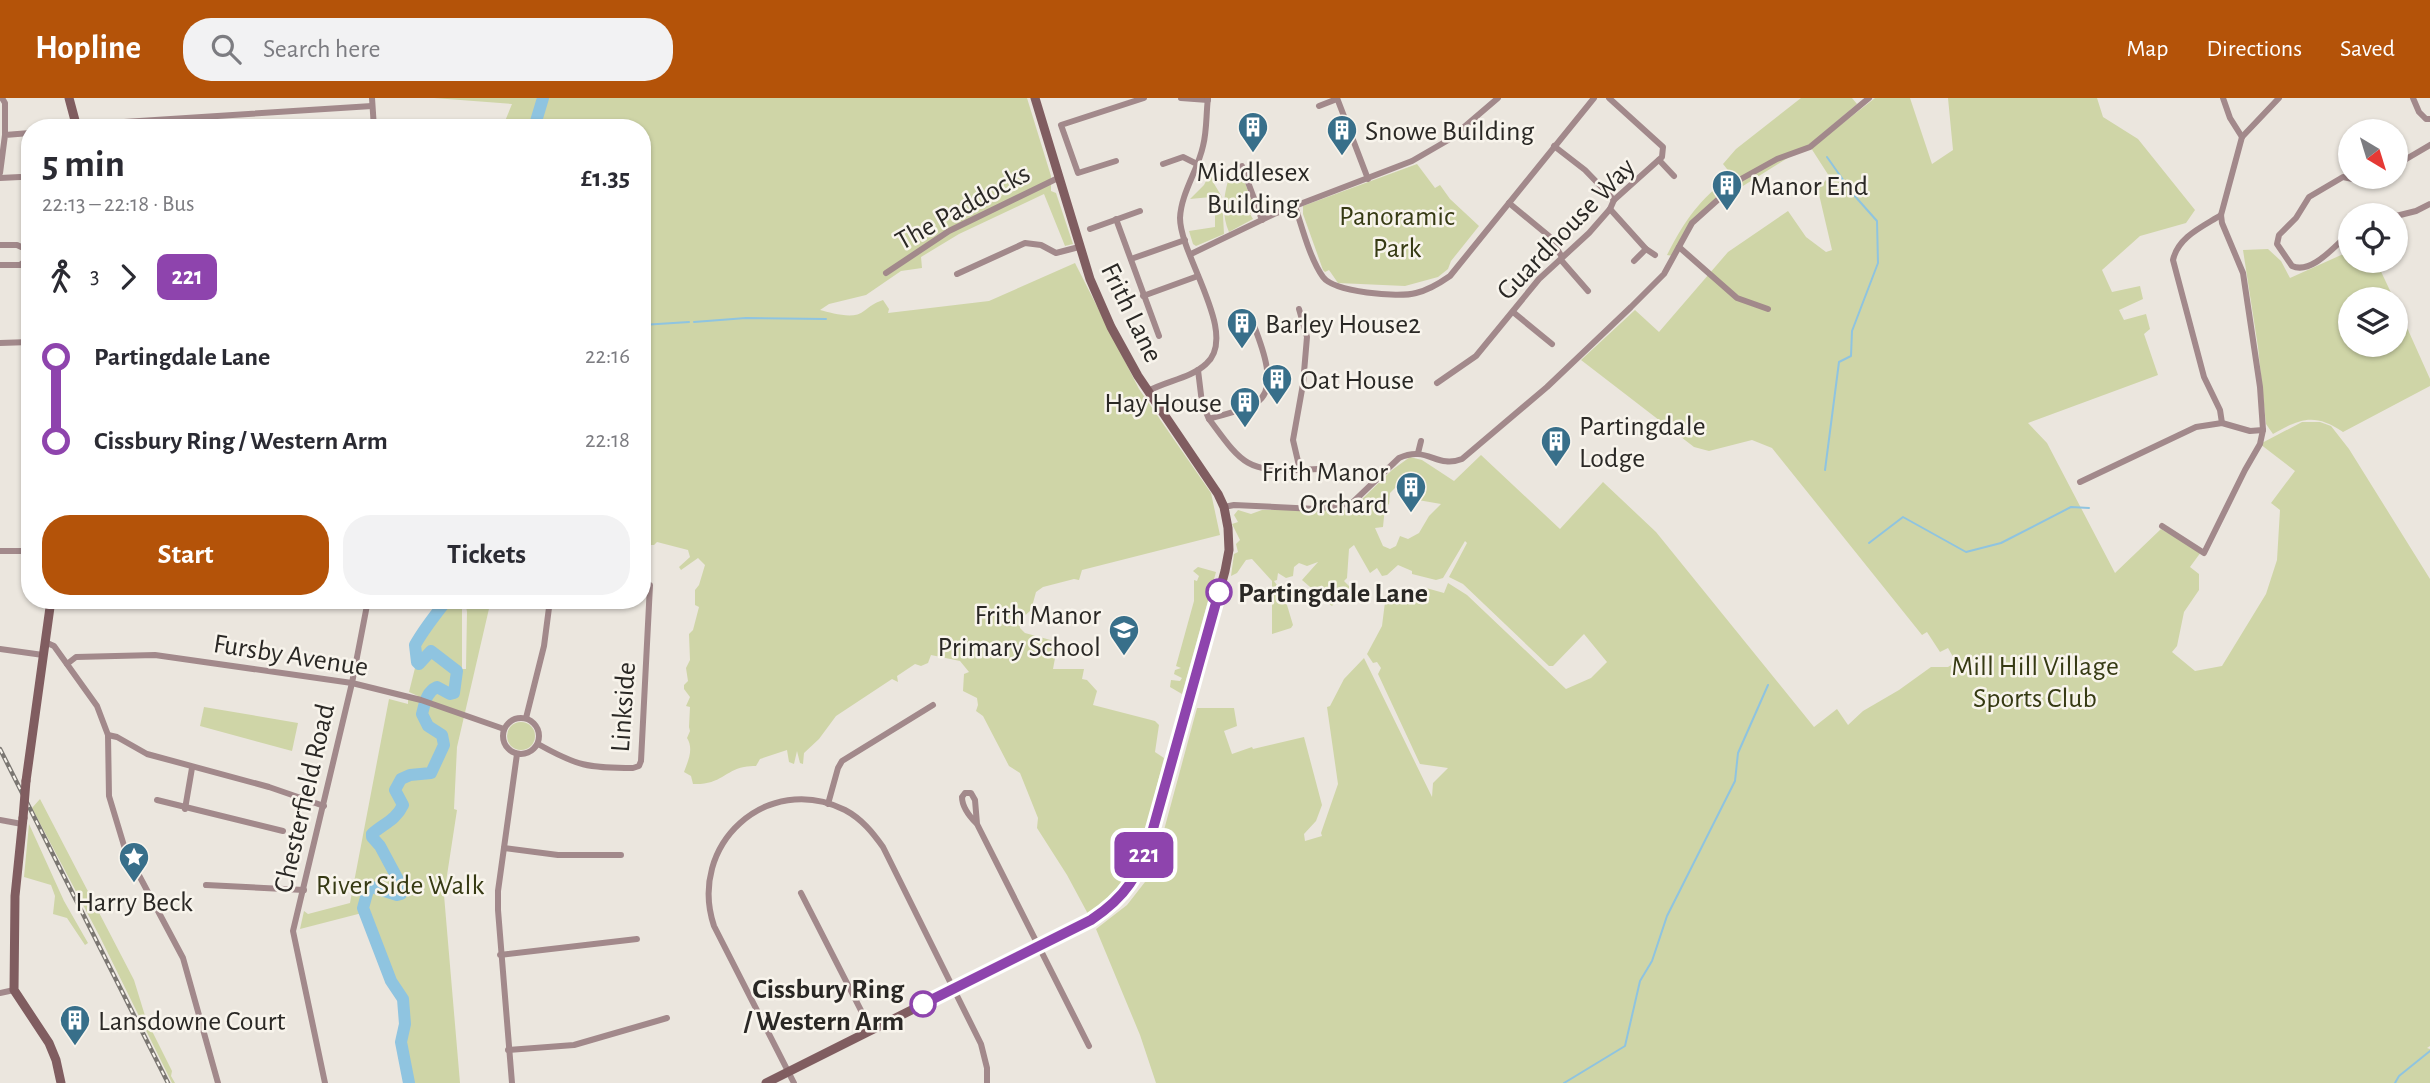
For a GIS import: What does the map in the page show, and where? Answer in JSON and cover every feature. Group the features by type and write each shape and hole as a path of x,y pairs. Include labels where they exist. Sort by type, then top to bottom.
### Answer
{"street":[{"path":"2,98 5,103 5,135 0,175 20,177"},
{"path":"69,98 70,119"},
{"path":"372,98 373,119"},
{"name":"Frith Lane","path":"766,1083 1108,909 1120,898 1138,873 1189,704 1229,550 1224,507 1211,483 1148,391 1111,327 1079,247 1035,98"},
{"path":"1116,161 1077,173 1062,124 1144,98"},
{"path":"1148,391 1198,370 1210,360 1218,346 1212,312 1185,240 1180,218 1203,146 1208,99 1181,98"},
{"path":"1191,254 1295,206 1412,161 1446,141 1498,98"},
{"path":"1295,206 1322,276 1333,286 1393,295 1416,293 1450,276 1594,98"},
{"name":"Guardhouse Way","path":"1437,383 1476,356 1539,279 1569,253 1610,209 1614,200 1659,160 1664,152 1663,147 1609,98"},
{"path":"1224,507 1234,505 1316,509 1352,503 1399,458 1418,453 1450,463 1462,459 1548,387 1664,274 1692,223 1741,179 1777,159 1810,147 1869,98"},
{"path":"2223,98 2230,118 2242,137"},
{"path":"2162,526 2204,553 2260,444 2263,430 2260,387 2243,273 2221,215 2242,137 2279,98"},
{"path":"2413,98 2419,112 2426,119 2430,119"},
{"path":"1320,106 1337,99 1368,179"},
{"path":"186,119 372,106"},
{"path":"5,135 21,134"},
{"path":"2408,158 2430,145"},
{"path":"1554,146 1585,170 1614,200"},
{"path":"1163,164 1183,157 1197,164"},
{"path":"1659,160 1674,176"},
{"path":"1242,166 1262,220"},
{"name":"The Paddocks","path":"886,273 949,231 1058,178"},
{"path":"2338,180 2309,197 2296,218 2279,235 2277,244 2290,264 2303,269 2338,243"},
{"path":"1508,203 1549,236 1562,259 1588,291"},
{"path":"2408,213 2430,205"},
{"path":"1610,209 1646,249 1655,255"},
{"path":"1090,229 1140,211"},
{"path":"2221,215 2185,238 2173,260 2204,377 2220,410 2222,424"},
{"path":"1116,219 1159,337"},
{"path":"1131,259 1185,240"},
{"path":"957,274 1025,243 1041,245 1056,253 1079,247"},
{"path":"0,245 21,247"},
{"path":"1679,247 1737,298 1768,309"},
{"path":"1634,261 1646,249"},
{"path":"974,255 978,265"},
{"path":"0,265 15,266 21,263"},
{"path":"1143,296 1198,276"},
{"path":"1299,309 1307,337 1303,383 1293,440 1300,470"},
{"path":"1513,312 1552,344"},
{"path":"1209,419 1257,402 1265,392 1267,369 1251,318"},
{"path":"0,342 21,342"},
{"path":"1198,370 1202,403 1209,419 1248,464 1259,469 1318,469"},
{"path":"2080,482 2196,427 2222,424 2250,431 2263,430"},
{"path":"1418,453 1421,441"},
{"path":"0,551 21,551"},
{"path":"50,609 22,821 15,896 14,990 49,1043 61,1083"},
{"name":"Chesterfield Road","path":"326,1083 292,931 324,806 366,609"},
{"path":"526,718 546,634 549,609"},
{"name":"Linkside","path":"538,744 562,758 588,767 639,766 648,609"},
{"path":"45,642 54,646 97,706 108,735 110,796 125,849 183,958 218,1083"},
{"path":"0,649 43,655"},
{"name":"Fursby Avenue","path":"67,664 76,657 155,655 352,683 421,700 504,729"},
{"path":"828,804 842,761 933,705"},
{"path":"516,718 526,718 538,728 538,744 529,752 517,754 505,744 504,729 516,718"},
{"path":"108,735 117,737 147,754 269,787 324,806"},
{"path":"512,1083 500,955 498,891 517,754"},
{"path":"186,809 192,768"},
{"path":"156,800 284,831"},
{"path":"793,1083 715,926 708,901 709,876 721,845 747,816 768,806 794,800 811,800 855,816 883,847 981,1044 987,1068 987,1083"},
{"path":"0,820 22,821"},
{"path":"977,824 1089,1046"},
{"path":"504,848 558,855 621,855"},
{"path":"205,884 304,890"},
{"path":"801,893 871,1030"},
{"path":"500,955 637,939"},
{"path":"0,993 14,990"},
{"path":"508,1050 574,1045 667,1018"}],"green space":[{"path":"434,98 1027,98 1051,176 1051,191 1056,193 1073,244 1065,246 1044,194 959,234 921,257 922,268 901,271 866,295 829,304 820,310 855,315 883,300 889,309 888,313 989,301 1075,263 1139,389 1211,493 1220,535 1082,570 1079,580 1043,587 1036,592 1031,610 1020,620 1020,628 1025,633 1058,642 1053,669 1084,669 1082,679 1087,680 1097,691 1093,705 1155,721 1159,725 1155,752 1164,758 1136,856 1122,884 1088,914 1037,828 1038,818 1020,773 1009,766 983,716 976,711 977,698 963,691 964,674 969,672 960,661 931,655 928,663 921,666 915,664 897,676 898,682 892,679 836,716 819,739 804,753 803,764 800,763 797,751 794,764 789,762 787,750 760,759 756,766 737,769 702,784 693,784 691,776 684,772 690,751 687,738 690,731 690,707 686,706 690,697 684,689 688,681 686,668 690,660 689,634 693,630 699,607 695,605 695,590 705,565 698,558 681,570 679,567 690,557 688,550 657,542 651,545 651,119 506,119 512,104"},
{"path":"1801,98 1852,98 1857,104 1810,144 1703,211 1673,256 1667,255 1694,211 1731,174 1723,164 1736,149"},
{"name":"Mill Hill Village Sports Club","path":"1875,98 1910,98 1932,164 1953,150 1948,98 2097,98 2103,117 2138,139 2195,210 2186,223 2140,236 2102,270 2112,292 2140,286 2143,299 2119,310 2124,320 2146,314 2150,329 2144,334 2158,375 2028,423 2047,443 2115,573 2161,529 2201,552 2190,567 2199,574 2199,590 2184,612 2177,646 2172,652 2195,671 2222,666 2266,594 2277,560 2280,510 2271,503 2295,471 2260,444 2302,422 2320,422 2331,426 2349,449 2430,579 2430,1046 2427,1048 2430,1049 2430,1083 1156,1083 1140,1035 1096,929 1127,905 1145,882 1157,856 1197,708 1234,708 1237,726 1224,731 1232,754 1252,747 1253,749 1304,737 1322,805 1316,821 1304,834 1305,841 1322,836 1338,784 1327,707 1344,679 1364,658 1432,797 1433,783 1448,768 1420,764 1378,674 1381,668 1377,662 1373,663 1367,654 1382,626 1386,594 1422,601 1426,588 1444,593 1448,583 1467,595 1566,689 1591,678 1607,662 1584,634 1553,666 1549,666 1463,584 1449,577 1467,543 1465,541 1443,578 1436,580 1412,574 1412,571 1398,565 1387,575 1382,576 1377,568 1370,573 1354,545 1349,549 1347,578 1344,581 1350,587 1332,606 1302,580 1318,562 1307,566 1299,563 1294,567 1293,576 1286,578 1278,573 1277,580 1274,581 1284,595 1293,625 1272,634 1272,581 1252,559 1246,560 1237,573 1231,576 1234,554 1238,552 1236,544 1240,540 1232,524 1238,522 1234,515 1238,510 1251,514 1262,510 1344,510 1355,506 1392,470 1410,457 1422,460 1454,481 1481,455 1560,529 1603,482 1656,532 1814,727 1837,709 1848,725 1863,711 1931,667 1948,667 1956,662 1948,648 1940,652 1927,632 1922,635 1772,448 1752,440 1709,451 1694,447 1581,360 1635,310 1659,332 1728,252 1788,211 1806,237 1826,252 1832,250 1818,190 1829,176 1811,148","holes":["1398,485 1416,488 1415,495 1418,500 1441,504 1429,516 1419,533 1408,539 1400,536 1396,546 1390,549 1383,546 1375,528 1383,527 1390,493"]},
{"name":"Panoramic Park","path":"1417,164 1435,188 1440,185 1450,199 1479,226 1451,261 1448,269 1438,277 1405,286 1338,283 1329,270 1323,270 1303,214 1303,206"},
{"path":"1212,169 1213,182 1222,197 1224,234 1196,246 1189,231 1215,227 1215,210 1211,197 1190,199 1204,185"},
{"path":"1236,178 1244,180 1255,211 1250,214 1253,219 1229,232 1224,213 1225,194 1228,181"},
{"path":"2268,249 2281,261 2290,278 2338,256 2338,273 2382,273 2388,287 2338,287 2338,357 2408,357 2408,330 2430,379 2430,386 2343,432 2324,422 2308,420 2292,424 2273,434 2266,424 2258,347 2243,250"},
{"path":"1198,567 1216,572 1182,694 1170,687 1171,680 1180,681 1182,678 1174,674 1175,670 1181,668 1176,666 1194,601 1194,580 1197,581 1199,576 1193,571"},
{"name":"River Side Walk","path":"437,609 462,609 462,669 466,669 466,609 489,609 457,747 454,809 457,810 444,895 460,1083 406,1083 397,1041 402,1030 400,1000 387,979 362,913 300,929 304,911 308,914 350,903 389,699 408,704 408,699 418,696 409,692 416,664 413,660 412,643"},
{"path":"204,707 298,723 292,751 200,726"},
{"path":"521,722 531,726 535,736 531,746 521,750 511,746 507,736 511,726"},
{"path":"40,799 134,980 146,1019 172,1071 171,1076 175,1083 172,1083 32,808"},
{"path":"29,824 64,901 88,943 85,945 67,918 53,914 55,896 51,885 24,877"}],"waterway":[{"path":"537,119 543,98"},
{"path":"1825,470 1839,362 1851,356 1852,331 1878,263 1877,221 1853,194 1827,157"},
{"path":"694,322 746,318 826,319"},
{"path":"651,324 689,322"},
{"path":"1869,543 1903,517 1966,552 2001,543 2071,507 2089,508"},
{"path":"409,1083 401,1042 405,1024 403,999 391,981 363,908 368,890 372,887 401,894 402,887 372,834 393,818 403,805 395,790 401,779 410,775 431,773 444,745 442,735 428,726 422,714 426,698 433,689 437,687 450,694 454,693 457,671 431,651 419,664 415,645 440,609"},
{"path":"1564,1083 1625,1046 1640,981 1652,961 1667,916 1735,781 1738,753 1768,685"},
{"path":"2395,1083 2399,1076 2430,1051"}],"railway":[{"path":"0,749 168,1083"}],"bus line":[{"name":"221","path":"923,1004 1091,920 1108,909 1130,885 1138,873 1151,836 1219,592"}],"place":[{"name":"Middlesex Building","path":"1253,154"},
{"name":"Snowe Building","path":"1342,157"},
{"name":"Manor End","path":"1727,212"},
{"name":"Barley House2","path":"1242,350"},
{"name":"Oat House","path":"1277,406"},
{"name":"Hay House","path":"1245,429"},
{"name":"Partingdale Lodge","path":"1556,468"},
{"name":"Frith Manor Orchard","path":"1411,514"},
{"name":"Partingdale Lane","path":"1219,592"},
{"name":"Frith Manor Primary School","path":"1124,657"},
{"name":"Harry Beck","path":"134,884"},
{"name":"Cissbury Ring / Western Arm","path":"923,1004"},
{"name":"Lansdowne Court","path":"75,1047"}]}
